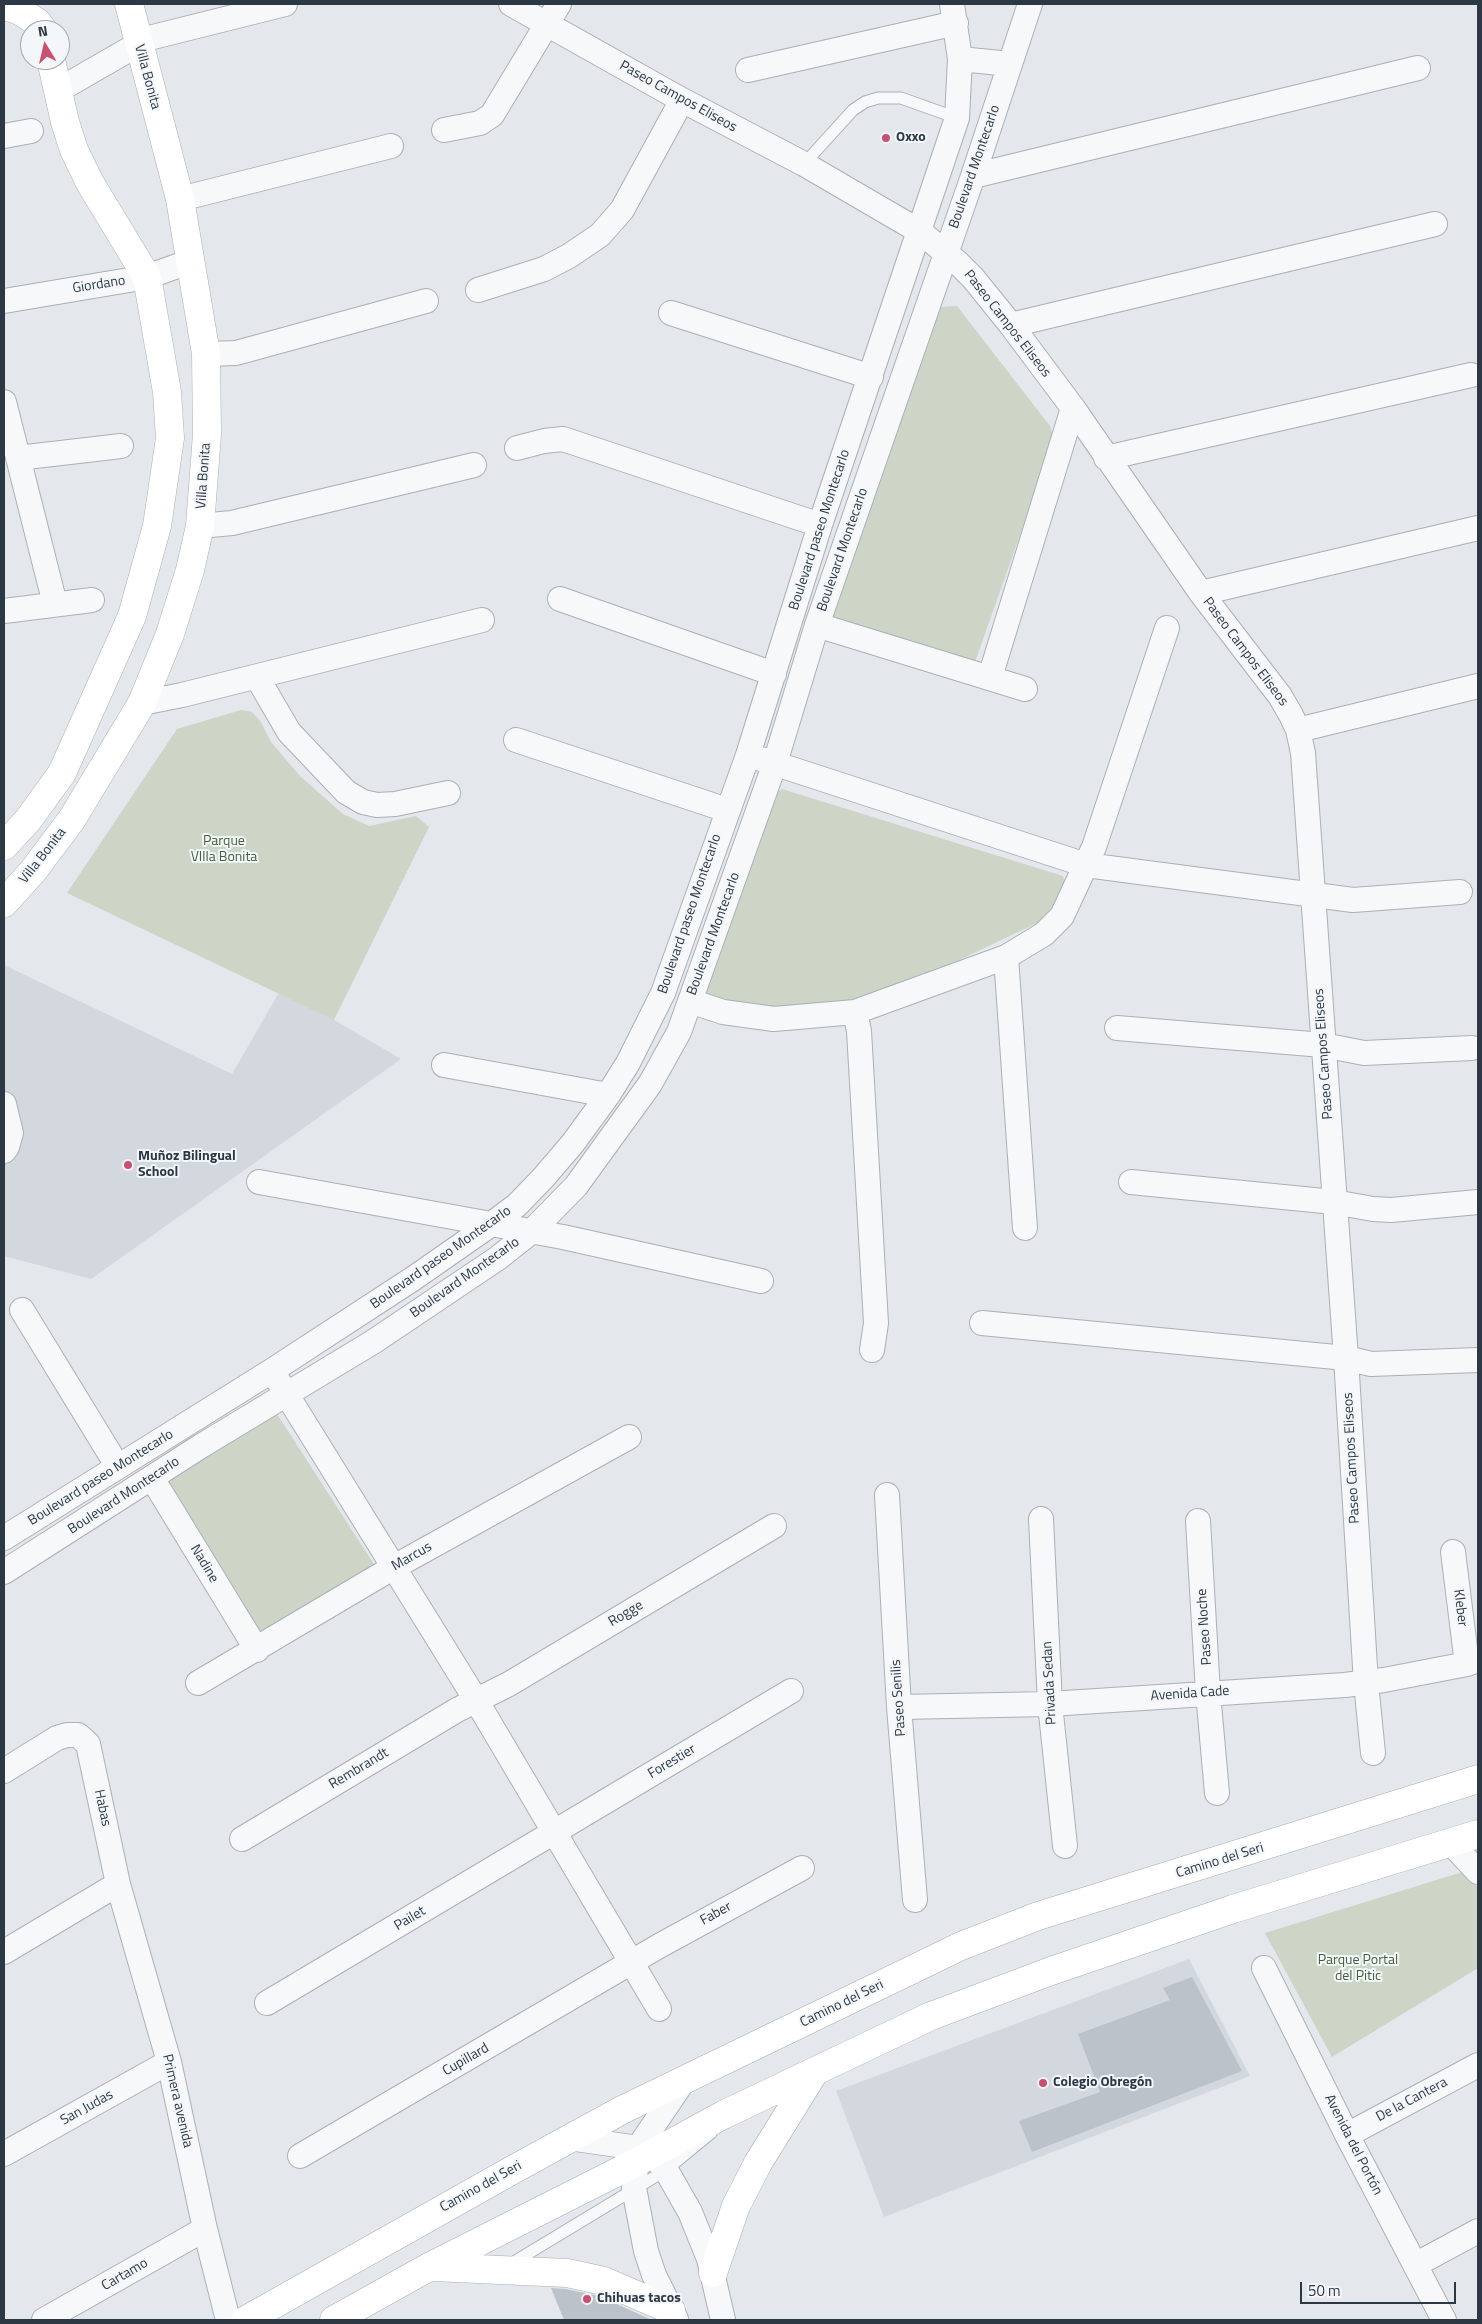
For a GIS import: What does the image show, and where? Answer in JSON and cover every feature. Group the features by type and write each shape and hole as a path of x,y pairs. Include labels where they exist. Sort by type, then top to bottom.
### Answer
{"main road":[{"name":"Villa Bonita","path":"4,903 32,871 72,819 142,703 170,634 190,570 200,526 207,434 206,354 191,261 192,196 138,44 129,4"},
{"path":"4,6 18,10 34,20"},
{"path":"4,846 28,820 62,773 132,616 157,526 170,438 168,392 148,277 90,182 74,150 57,91 54,70"},
{"path":"132,616 170,634"},
{"name":"Camino del Seri","path":"246,2320 569,2138 952,1950 1038,1916 1478,1779"},
{"path":"334,2320 429,2267 645,2165 723,2115 931,2016 1009,1986 1233,1909 1478,1834"},
{"path":"713,2273 740,2198 758,2163 815,2071"},
{"path":"429,2267 567,2273 604,2281 674,2315"}],"street":[{"path":"57,91 138,44 169,31 285,4"},
{"name":"Paseo Campos Eliseos","path":"511,4 682,100 804,164 919,231 946,253 973,278 1012,325 1073,408 1201,593 1280,696 1298,730 1303,753 1314,895 1366,1683 1373,1753"},
{"path":"444,130 480,123 492,115 559,4"},
{"name":"Boulevard Montecarlo","path":"4,1572 373,1342 498,1258 532,1231 576,1186 645,1091 678,1032 775,764 817,625 1031,4"},
{"path":"748,70 954,13"},
{"name":"Boulevard paseo Montecarlo","path":"4,1538 114,1461 273,1370 414,1278 517,1205 573,1143 608,1095 628,1063 663,993 748,755 820,525 957,118 960,59 954,13"},
{"path":"960,59 1010,64"},
{"path":"973,176 1418,68"},
{"path":"478,290 544,269 569,256 600,235 622,210 682,100"},
{"path":"4,136 31,131"},
{"path":"192,196 391,146"},
{"path":"1012,325 1435,224"},
{"name":"Giordano","path":"4,301 148,277 191,261"},
{"path":"206,354 236,353 426,301"},
{"path":"671,313 871,377"},
{"path":"1106,458 1471,375"},
{"path":"4,402 55,604"},
{"path":"990,677 1073,408"},
{"path":"517,448 544,441 563,439 820,525"},
{"path":"18,458 121,446"},
{"path":"200,526 232,523 474,464"},
{"path":"1201,593 1478,528"},
{"path":"560,599 774,674"},
{"path":"4,611 92,600"},
{"path":"142,703 182,696 482,620"},
{"path":"817,625 1025,689"},
{"path":"690,1001 723,1012 774,1020 855,1012 1006,957 1044,934 1062,916 1094,847 1167,628"},
{"path":"257,676 288,732 346,792 362,802 377,805 395,804 448,793"},
{"path":"1298,730 1478,686"},
{"path":"516,740 727,810"},
{"path":"748,755 1086,865 1353,900 1460,892"},
{"path":"1006,957 1026,1228"},
{"path":"855,1012 860,1030 876,1323 872,1350"},
{"path":"1117,1028 1323,1046 1364,1053 1472,1048"},
{"path":"444,1065 608,1095"},
{"path":"4,1104 11,1133 4,1151"},
{"path":"259,1182 493,1223 761,1281"},
{"path":"1131,1182 1334,1202 1373,1209 1391,1210 1478,1202"},
{"path":"22,1310 114,1461"},
{"path":"982,1323 1346,1358 1371,1364 1478,1360"},
{"path":"273,1370 286,1395 476,1700 553,1833 660,2009"},
{"name":"Marcus","path":"198,1683 257,1650 394,1567 629,1436"},
{"name":"Nadine","path":"152,1478 257,1650"},
{"name":"Paseo Senilis","path":"887,1494 899,1707 915,1900"},
{"name":"Privada Sedan","path":"1041,1519 1050,1704 1065,1846"},
{"name":"Paseo Noche","path":"1198,1521 1208,1693 1217,1793"},
{"name":"Rogge","path":"476,1700 508,1684 774,1526"},
{"name":"Kleber","path":"1453,1552 1473,1662"},
{"name":"Avenida Cade","path":"899,1707 1050,1704 1366,1683 1473,1662"},
{"name":"Forestier","path":"553,1833 791,1691"},
{"name":"Rembrandt","path":"242,1840 476,1700"},
{"name":"Habas","path":"4,1771 57,1738 67,1735 78,1735 88,1744 118,1884"},
{"name":"Pailet","path":"267,2003 553,1833"},
{"path":"1451,1843 1478,1872"},
{"name":"Faber","path":"630,1962 802,1868"},
{"path":"4,1952 118,1884"},
{"name":"Primera avenida","path":"118,1884 170,2062 205,2229 228,2320"},
{"name":"Cupillard","path":"300,2156 630,1962"},
{"name":"Avenida del Portón","path":"1264,1968 1347,2135 1444,2320"},
{"name":"San Judas","path":"4,2154 170,2062"},
{"name":"De la Cantera","path":"1347,2135 1478,2065"},
{"path":"674,2315 654,2275 646,2251 645,2165 684,2080"},
{"path":"569,2138 645,2165 690,2212 713,2273 723,2320"},
{"name":"Cartamo","path":"44,2320 205,2229"},
{"path":"1415,2265 1478,2231"}],"lane":[{"path":"804,164 853,110 865,102 878,98 901,98 957,118"},
{"path":"501,2270 645,2165"}],"shaded area":[{"name":"Muñoz Bilingual School","path":"4,965 232,1074 281,989 401,1059 91,1279 4,1256"},
{"name":"Colegio Obregón","path":"1189,1959 1250,2076 884,2217 836,2091"}],"green space":[{"path":"957,306 1050,426 1054,439 975,662 831,626 827,612 937,307"},
{"name":"Parque VIlla Bonita","path":"241,710 252,712 261,722 271,742 300,776 343,814 369,826 416,816 429,827 334,1020 67,893 177,729"},
{"path":"782,789 1063,876 1067,892 1037,923 894,991 779,1014 713,1004 702,986 769,798"},
{"path":"277,1414 377,1569 262,1634 165,1483"},
{"name":"Parque Portal del Pitic","path":"1469,1870 1478,1889 1478,1968 1332,2057 1265,1933"}],"building":[{"path":"1192,1977 1242,2071 1032,2152 1019,2121 1100,2092 1078,2034 1170,2000 1163,1988"},
{"name":"Chihuas tacos","path":"551,2288 599,2296 652,2320 564,2320"}],"place":[{"name":"Oxxo","path":"886,138"},
{"name":"Muñoz Bilingual School","path":"128,1165"},
{"name":"Colegio Obregón","path":"1043,2083"},
{"name":"Chihuas tacos","path":"587,2299"}]}
